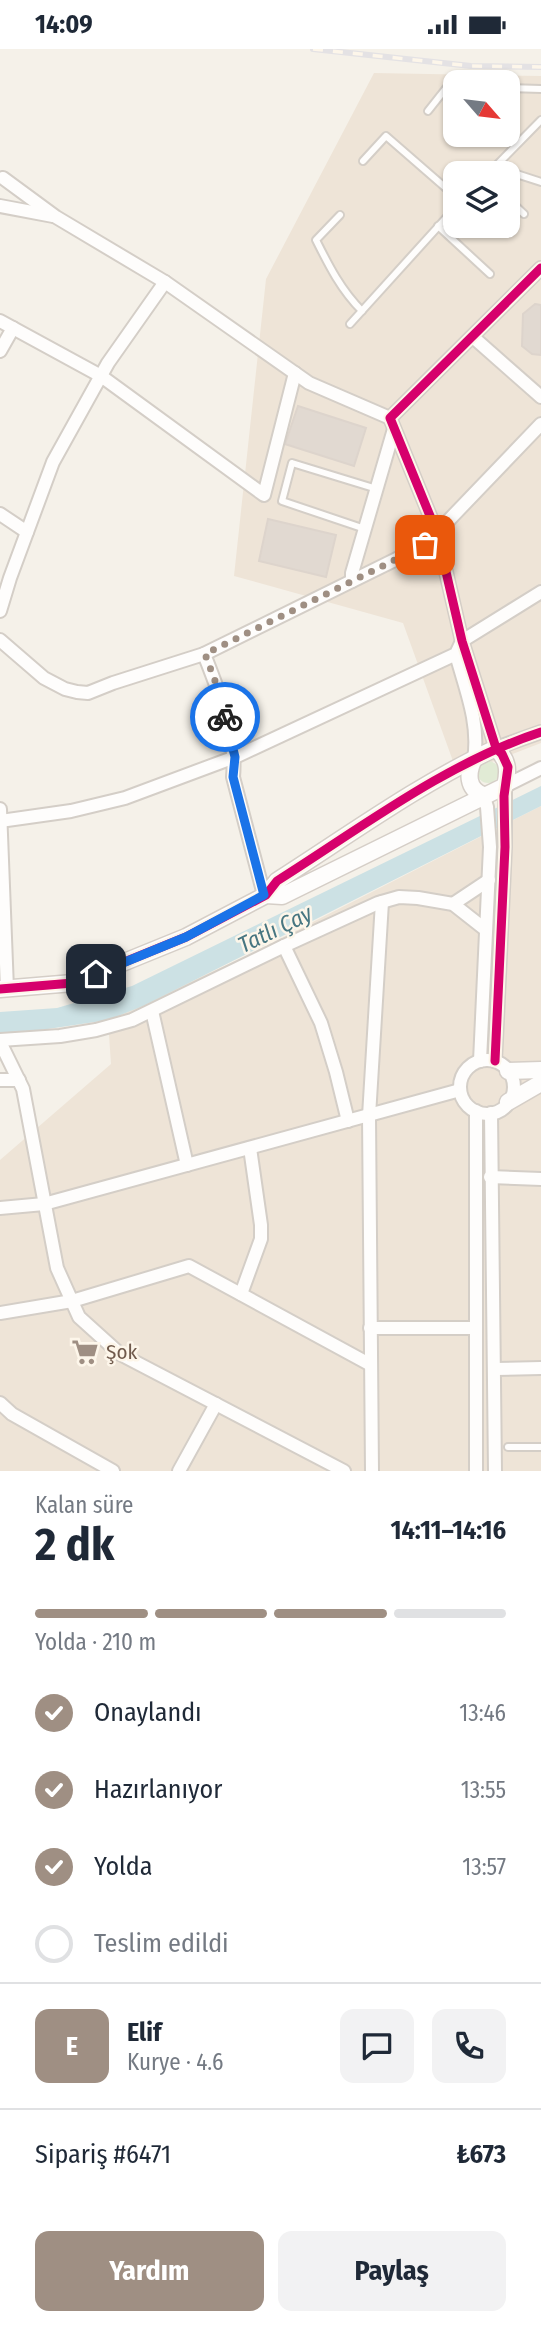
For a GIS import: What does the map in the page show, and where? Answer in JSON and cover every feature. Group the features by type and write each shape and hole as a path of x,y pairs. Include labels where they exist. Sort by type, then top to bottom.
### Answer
{"street":[{"path":"0,194 3,184 1,175"},
{"path":"1,175 56,217 165,282 309,383 392,424 437,533 463,641 496,748 508,767 504,791 502,1066 513,1086 508,1102"},
{"path":"0,206 56,217"},
{"path":"352,581 392,424 541,268"},
{"path":"0,611 53,462 101,376 165,282"},
{"path":"0,321 101,376 264,495 295,373"},
{"path":"0,351 13,328"},
{"path":"473,337 541,397"},
{"path":"0,640 44,678 65,689 88,693 205,654 425,545 541,424"},
{"path":"0,513 27,532"},
{"path":"1,821 71,811 125,798 235,757 456,654 463,641 541,591"},
{"path":"205,654 218,689 235,757 233,777 265,895"},
{"path":"456,654 476,728 477,742 469,774 473,790 484,800 489,838 480,1061"},
{"path":"0,809 3,989 73,983 186,937 265,895 277,881 438,779 496,748 541,731"},
{"path":"265,895 282,896 504,791 541,768"},
{"path":"453,904 489,880"},
{"path":"344,1471 120,1354 79,1317 57,1268 23,1089 0,1041 60,1036 132,1020 284,946 399,897 453,904 486,930"},
{"path":"372,1471 369,1116 382,902"},
{"path":"284,946 321,1023 348,1121"},
{"path":"152,1011 187,1165"},
{"path":"541,1070 480,1061 464,1073 460,1090 463,1099 476,1111 491,1113 502,1109 508,1102 541,1083"},
{"path":"0,1080 19,1080"},
{"path":"0,1208 44,1204 460,1090"},
{"path":"476,1111 477,1471"},
{"path":"491,1113 495,1471"},
{"path":"241,1294 261,1239 250,1148"},
{"path":"490,1177 541,1179"},
{"path":"0,1313 72,1301 189,1266 371,1365"},
{"path":"370,1328 476,1328"},
{"path":"495,1369 541,1367"},
{"path":"0,1403 12,1414 113,1471"},
{"path":"179,1471 216,1404"}],"lane":[{"path":"520,88 541,89"},
{"path":"428,111 443,92"},
{"path":"501,161 541,120"},
{"path":"363,161 386,136 443,186"},
{"path":"520,175 541,182"},
{"path":"520,211 524,215"},
{"path":"340,215 316,240 335,278 362,311"},
{"path":"350,324 443,221"},
{"path":"438,226 490,274"},
{"path":"365,529 282,502 292,463 377,489"},
{"path":"508,1447 541,1447"}],"shaded area":[{"path":"374,73 443,74 443,147 520,147 520,76 541,76 541,743 458,775 403,623 234,576 266,279"},
{"path":"541,806 541,1471 0,1471 0,1160 111,1064 108,1020 248,955"}],"green space":[{"path":"488,761 496,764 499,772 496,780 488,783 480,780 477,772 480,764"}],"water":[{"name":"Tatlı Çay","path":"541,786 541,806 143,1006 108,1020 21,1033 0,1033 0,1012 57,1008 132,986"}],"building":[{"path":"535,304 541,305 541,355 532,354 522,346 523,314"},
{"path":"298,406 366,428 354,466 285,444"},
{"path":"268,519 336,535 326,577 259,561"}],"railway":[{"path":"313,49 471,66 541,67"}],"cycle path":[{"path":"495,1061 505,847 504,796 508,767 496,748 462,641 437,533 390,418 541,268"},
{"path":"0,989 73,983 186,937 266,895 277,881 405,798 471,761 541,732"}],"way so far":[{"path":"225,717 205,654 425,545"}],"place":[{"name":"Şok","path":"85,1352"}],"route":[{"path":"96,974 186,937 264,895 233,777 235,757 225,717"}]}
